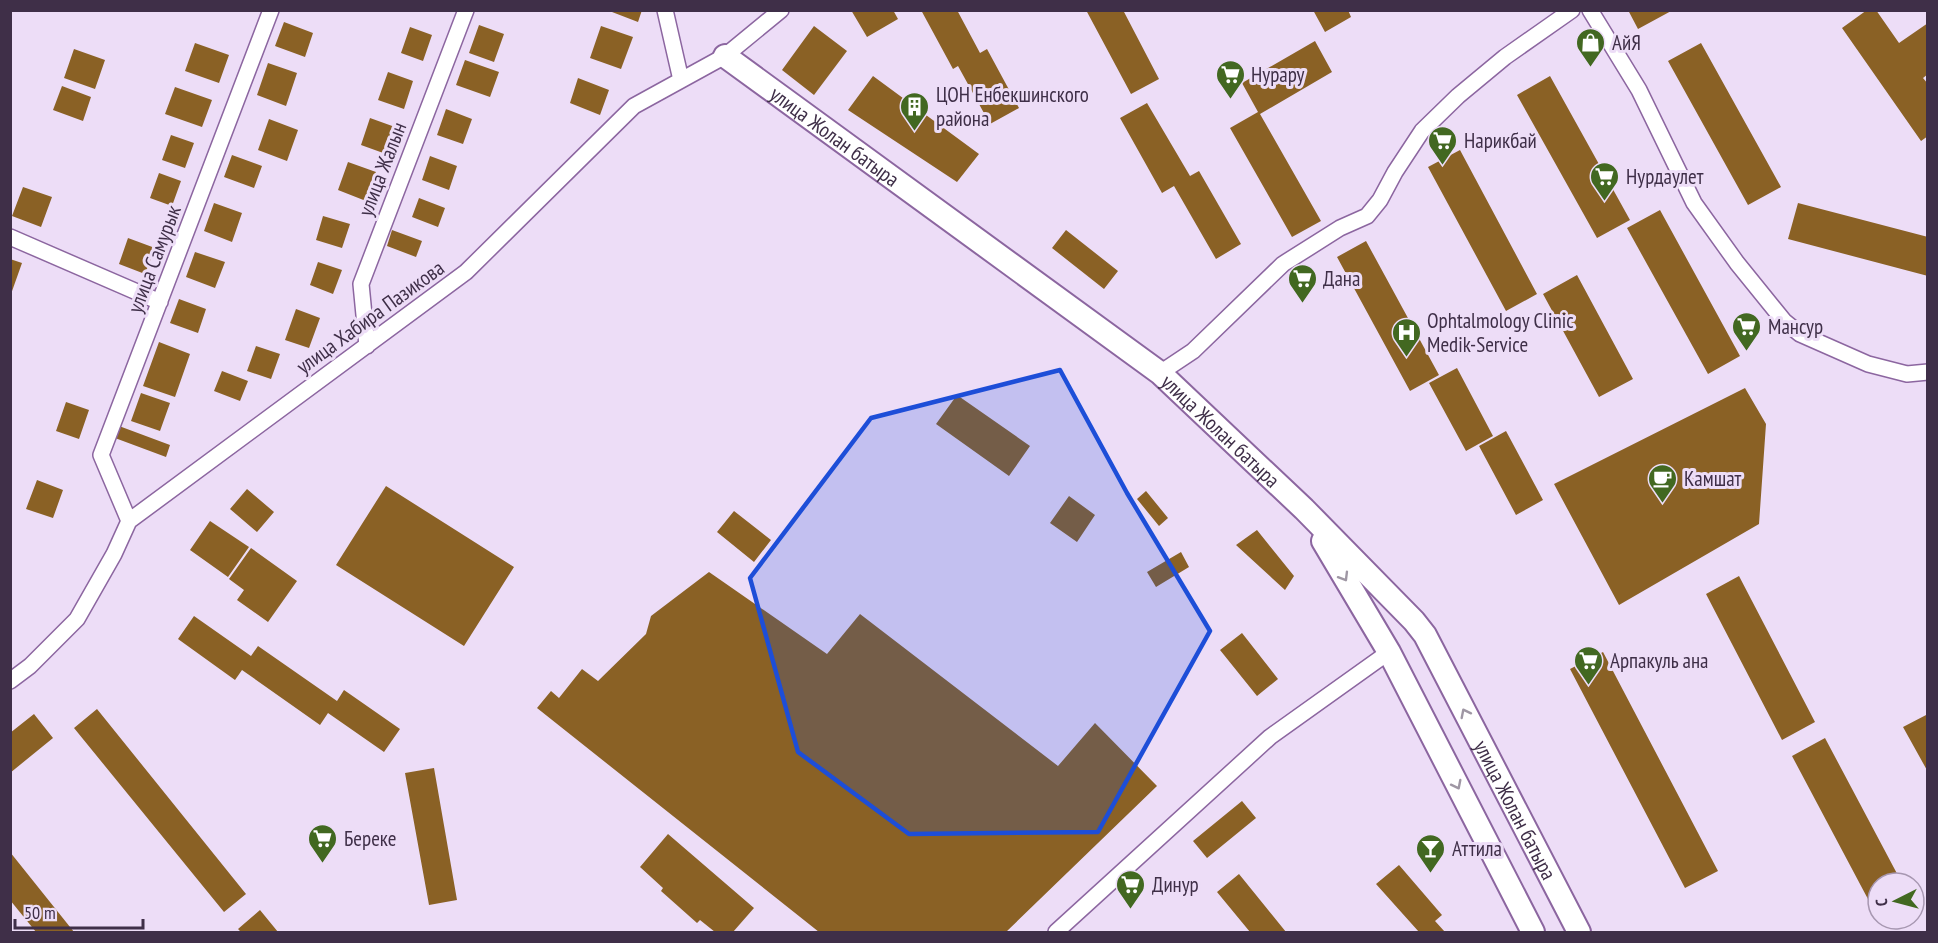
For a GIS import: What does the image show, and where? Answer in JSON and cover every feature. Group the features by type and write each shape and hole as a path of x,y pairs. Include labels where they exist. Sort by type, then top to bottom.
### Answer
{"street":[{"name":"улица Самурык","path":"129,521 101,455 271,10"},
{"name":"улица Жалын","path":"367,346 361,284 466,10"},
{"path":"665,10 681,80"},
{"name":"улица Хабира Пазикова","path":"10,681 30,666 77,619 114,554 129,521 466,272 634,106 725,56 782,10"},
{"path":"1160,373 1193,351 1283,264 1340,228 1367,216 1380,200 1422,131 1458,96 1505,57 1572,10"},
{"path":"1590,10 1639,90 1694,203 1737,263 1784,321 1800,334 1868,364 1908,374 1928,372"},
{"name":"улица Жолан батыра","path":"725,56 1160,373 1304,508 1425,634 1579,933"},
{"path":"10,237 160,302"},
{"path":"1304,508 1389,652 1533,933"},
{"path":"1056,933 1270,738 1389,652"}],"highlighted area":[{"path":"1060,370 1127,493 1210,631 1098,832 909,834 798,752 750,578 871,418"}],"building":[{"path":"613,10 642,10 638,22 612,12"},
{"path":"851,10 893,10 898,19 867,37"},
{"path":"921,10 957,10 980,53 987,49 1019,108 990,124 958,66 953,69"},
{"path":"1086,10 1123,10 1159,79 1131,94"},
{"path":"1313,10 1348,10 1351,17 1325,32"},
{"path":"1628,10 1673,10 1638,29"},
{"path":"1867,10 1876,10 1899,43 1928,23 1928,74 1923,78 1928,84 1928,136 1921,141 1842,28"},
{"path":"284,22 313,33 305,57 275,46"},
{"path":"479,25 504,34 494,62 469,53"},
{"path":"601,26 633,37 621,69 590,58"},
{"path":"814,26 847,51 814,95 782,70"},
{"path":"410,27 432,35 423,61 401,53"},
{"path":"1315,41 1332,72 1260,114 1321,221 1292,237 1230,128 1258,112 1242,83"},
{"path":"195,43 229,55 219,83 185,71"},
{"path":"1701,43 1781,187 1748,205 1668,61"},
{"path":"74,49 105,60 95,89 64,78"},
{"path":"465,60 499,72 490,97 456,85"},
{"path":"268,63 297,73 286,106 257,95"},
{"path":"388,72 413,81 404,109 378,100"},
{"name":"ЦОН Енбекшинского района","path":"873,76 979,154 957,182 848,110"},
{"path":"1550,76 1630,220 1597,238 1517,95"},
{"path":"578,78 609,90 600,115 570,103"},
{"path":"62,86 91,97 83,121 53,110"},
{"path":"175,87 212,100 202,127 165,114"},
{"path":"1147,103 1190,176 1199,171 1241,244 1216,259 1174,186 1162,193 1120,118"},
{"path":"446,109 472,119 463,144 437,135"},
{"path":"370,118 395,127 386,154 361,145"},
{"path":"269,119 298,130 287,161 258,150"},
{"path":"171,135 194,143 185,168 162,160"},
{"path":"1460,150 1537,294 1506,311 1428,167"},
{"path":"232,155 262,166 254,188 224,177"},
{"path":"430,156 457,166 449,190 422,180"},
{"path":"348,162 376,172 366,201 338,190"},
{"path":"159,173 181,181 172,206 150,198"},
{"path":"23,187 52,197 41,227 12,216"},
{"path":"419,198 445,208 438,227 412,217"},
{"path":"214,203 242,213 232,242 204,231"},
{"path":"1798,203 1928,237 1928,276 1788,239"},
{"path":"1660,210 1740,356 1708,374 1627,228"},
{"path":"323,216 350,224 342,248 316,240"},
{"path":"392,230 422,241 416,257 387,246"},
{"path":"1066,230 1118,271 1104,289 1052,248"},
{"path":"128,238 155,248 145,274 119,264"},
{"path":"1366,241 1439,375 1410,391 1337,257"},
{"path":"195,252 225,262 215,288 186,277"},
{"path":"10,259 22,263 11,294 10,294"},
{"path":"318,262 342,270 333,294 310,285"},
{"path":"1577,275 1633,379 1599,397 1543,294"},
{"path":"179,299 206,309 198,333 170,323"},
{"path":"296,309 320,318 309,348 285,340"},
{"path":"159,342 190,354 175,397 143,386"},
{"path":"256,346 280,354 271,379 247,371"},
{"path":"1457,368 1493,436 1466,451 1429,383"},
{"path":"222,371 248,381 240,401 214,391"},
{"name":"Камшат","path":"1745,388 1766,424 1759,524 1619,605 1554,484"},
{"path":"141,393 170,403 160,431 131,421"},
{"path":"957,395 1030,446 1009,476 936,424"},
{"path":"66,402 89,410 79,439 56,431"},
{"path":"119,426 170,445 166,457 115,438"},
{"path":"1506,431 1543,500 1516,515 1479,446"},
{"path":"37,480 63,490 53,518 26,509"},
{"path":"386,486 514,567 464,646 336,565"},
{"path":"247,489 274,512 257,532 230,509"},
{"path":"1146,491 1168,518 1159,526 1137,499"},
{"path":"1069,496 1095,515 1077,542 1050,523"},
{"path":"734,511 771,540 754,562 717,532"},
{"path":"210,521 249,547 228,577 190,550"},
{"path":"1257,530 1294,576 1285,590 1236,545"},
{"path":"251,548 297,581 268,622 237,600 244,590 229,579"},
{"path":"1181,552 1189,567 1156,587 1147,572"},
{"path":"709,572 827,654 860,614 1058,766 1095,723 1157,786 1006,932 819,932 537,708 551,691 559,698 582,669 598,681 646,634 651,616"},
{"path":"1739,576 1815,722 1782,740 1706,594"},
{"path":"194,616 251,656 258,646 337,701 344,690 400,729 384,752 328,713 320,725 242,670 235,680 178,639"},
{"path":"1242,633 1278,679 1257,696 1220,650"},
{"path":"1603,652 1718,871 1685,888 1570,669"},
{"path":"97,709 246,894 224,912 74,728"},
{"path":"34,714 53,738 10,773 10,733"},
{"path":"1928,714 1928,772 1903,727"},
{"path":"1825,738 1896,871 1866,871 1866,895 1792,756"},
{"path":"434,768 457,900 429,905 405,773"},
{"path":"1242,801 1256,818 1207,858 1193,841"},
{"path":"668,834 754,908 733,932 715,932 700,920 697,923 661,891 663,888 640,867"},
{"path":"10,852 74,932 36,932 10,900"},
{"path":"1399,865 1442,915 1435,921 1445,932 1419,932 1376,884"},
{"path":"1239,874 1286,932 1250,932 1217,892"},
{"path":"260,910 278,932 241,932 238,929"}],"place":[{"name":"АйЯ","path":"1591,68"},
{"name":"Нурару","path":"1230,100"},
{"name":"ЦОН Енбекшинского района","path":"915,132"},
{"name":"Нарикбай","path":"1443,166"},
{"name":"Нурдаулет","path":"1605,202"},
{"name":"Дана","path":"1302,304"},
{"name":"Мансур","path":"1747,352"},
{"name":"Ophtalmology Clinic Medik-Service","path":"1406,358"},
{"name":"Камшат","path":"1663,504"},
{"name":"Арпакуль ана","path":"1589,686"},
{"name":"Береке","path":"323,864"},
{"name":"Аттила","path":"1431,874"},
{"name":"Динур","path":"1131,910"}]}
